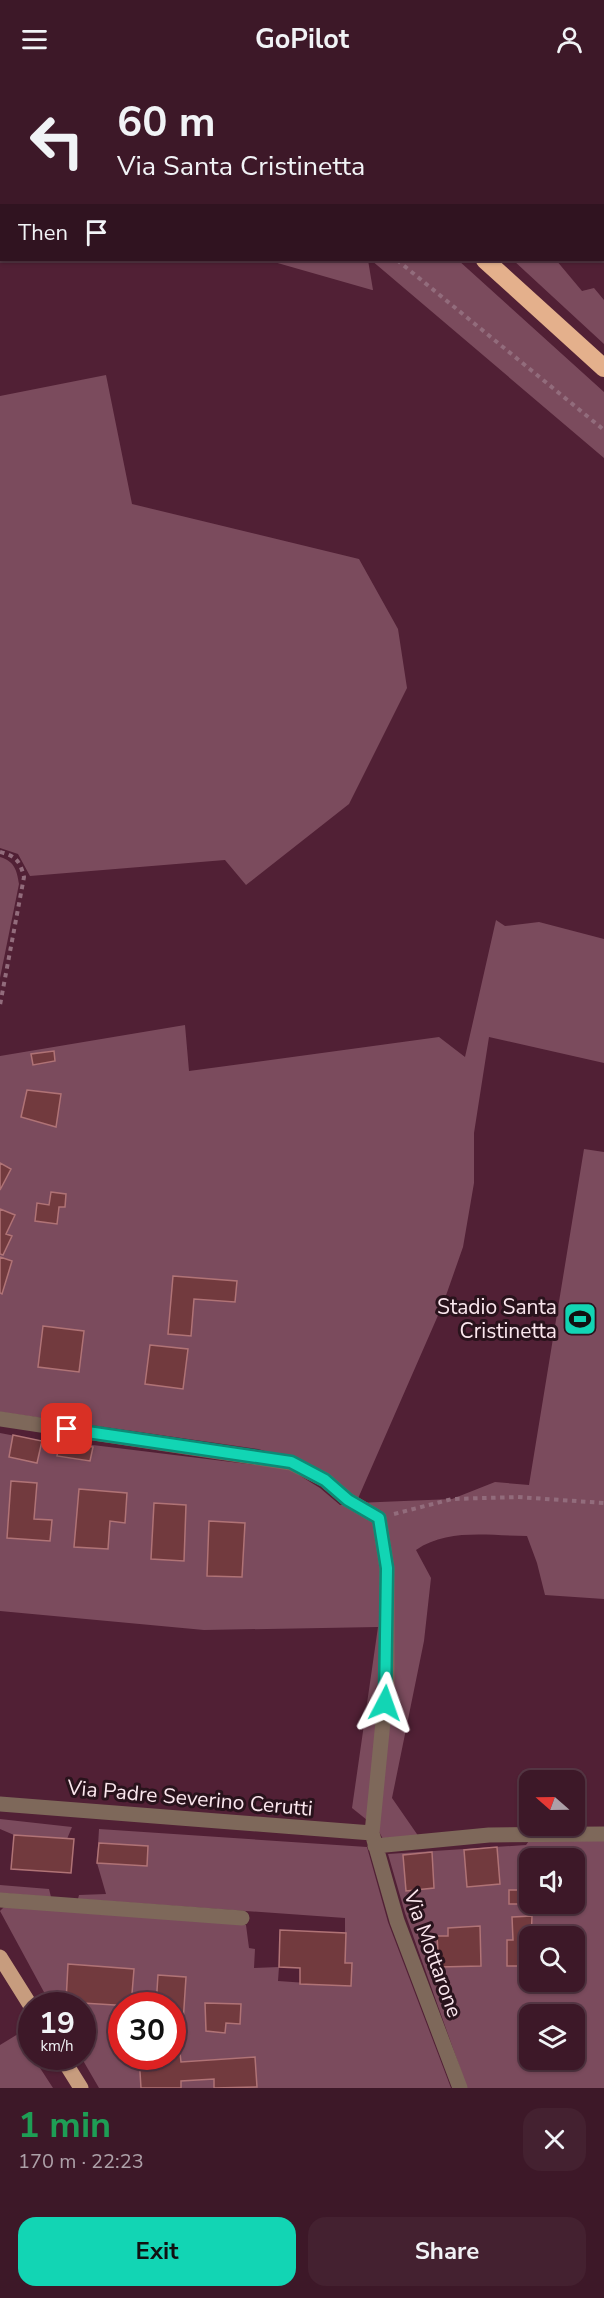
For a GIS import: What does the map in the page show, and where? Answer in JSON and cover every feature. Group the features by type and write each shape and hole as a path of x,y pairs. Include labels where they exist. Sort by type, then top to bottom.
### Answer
{"highway":[{"path":"486,261 604,368"}],"main road":[{"path":"0,1957 22,1992"},
{"path":"70,2070 81,2088"}],"street":[{"path":"0,1419 291,1462 325,1480 348,1500 379,1518 387,1568 387,1681 374,1840"},
{"name":"Via Padre Severino Cerutti","path":"1,1805 374,1840 489,1835 604,1834"},
{"name":"Via Mottarone","path":"374,1840 397,1921 460,2088"},
{"path":"0,1900 242,1918"}],"path":[{"path":"398,261 604,430"},
{"path":"0,852 15,856 21,865 24,877 0,1005"},
{"path":"379,1518 452,1499 518,1497 604,1503"}],"shaded area":[{"path":"270,261 368,261 372,290"},
{"path":"372,261 459,261 604,392 604,458"},
{"path":"514,261 557,261 582,291 594,288 604,300 604,344"},
{"path":"106,375 132,504 359,559 398,629 407,688 349,804 246,885 225,860 30,876 18,854 0,848 0,396"},
{"path":"0,857 9,861 14,867 19,884 0,978"},
{"path":"496,920 505,926 539,922 604,939 604,1063 489,1037 474,1133 474,1183 463,1247 443,1304 356,1503 452,1499 495,1482 529,1485 584,1149 604,1152 604,1599 545,1595 527,1536 455,1536 428,1543 416,1550 431,1578 424,1641 392,1798 419,1837 383,1839 377,1828 352,1808 378,1627 204,1630 0,1611 0,1433 42,1441 60,1441 289,1469 320,1488 340,1505 355,1504 292,1459 258,1449 0,1412 0,1056 185,1025 189,1071 439,1037 465,1057"},
{"path":"0,1819 72,1827 67,1839 14,1835 0,1829"},
{"path":"99,1829 367,1847 388,1922 451,2088 99,2088 89,2070 96,2070 96,1992 44,1992 0,1911 4,1907 246,1925 249,1948 255,1949 254,1968 279,1967 278,1981 350,1986 345,1963 345,1918 78,1899 79,1895 106,1894 97,1863"},
{"path":"604,1830 604,2088 467,2088 405,1913 388,1854 526,1845 533,1836 585,1836 585,1831"},
{"path":"0,1885 49,1889 51,1897 0,1893"},
{"path":"18,2034 18,2070 41,2070 53,2088 0,2088 0,2045"}],"building":[{"path":"54,1051 55,1061 33,1065 31,1054"},
{"path":"27,1090 61,1094 56,1127 21,1117"},
{"path":"0,1163 11,1169 0,1190"},
{"path":"51,1192 66,1194 65,1207 59,1207 57,1224 35,1221 37,1203 49,1205"},
{"path":"0,1209 15,1215 6,1234 12,1236 3,1255 0,1254"},
{"path":"0,1257 12,1261 2,1294 0,1293"},
{"path":"173,1276 237,1281 235,1302 194,1299 191,1336 168,1334"},
{"path":"43,1326 84,1331 79,1372 38,1367"},
{"path":"150,1345 188,1349 183,1389 145,1384"},
{"path":"13,1435 42,1441 37,1463 9,1457"},
{"path":"60,1441 93,1447 90,1461 57,1456"},
{"path":"11,1481 37,1483 34,1519 52,1520 50,1541 7,1538"},
{"path":"79,1489 127,1493 125,1523 110,1521 108,1549 74,1547"},
{"path":"154,1503 186,1505 184,1561 151,1559"},
{"path":"209,1521 245,1523 242,1577 207,1576"},
{"path":"14,1835 74,1839 71,1873 11,1869"},
{"path":"99,1843 148,1846 147,1866 97,1863"},
{"path":"497,1847 500,1884 467,1887 464,1850"},
{"path":"432,1852 434,1888 406,1891 403,1855"},
{"path":"509,1890 519,1890 519,1904 509,1904"},
{"path":"532,1916 532,1926 519,1926 519,1966 507,1966 507,1940 513,1940 512,1917"},
{"path":"480,1926 481,1966 439,1967 437,1936 448,1936 448,1928"},
{"path":"280,1930 346,1933 345,1963 352,1963 351,1986 300,1984 300,1968 279,1967"},
{"path":"68,1964 134,1969 132,1992 108,1992 108,2005 96,2004 96,1992 67,1992"},
{"path":"158,1975 186,1977 185,1992 157,1992"},
{"path":"205,2003 241,2004 240,2024 226,2023 225,2033 206,2031"},
{"path":"255,2057 257,2087 214,2088 214,2079 181,2081 181,2088 141,2088 140,2070 186,2070 186,2062"}],"place":[{"name":"Stadio Santa Cristinetta","path":"580,1319"}],"route":[{"path":"67,1429 291,1462 325,1480 348,1500 379,1518 387,1568 385,1703"}]}
